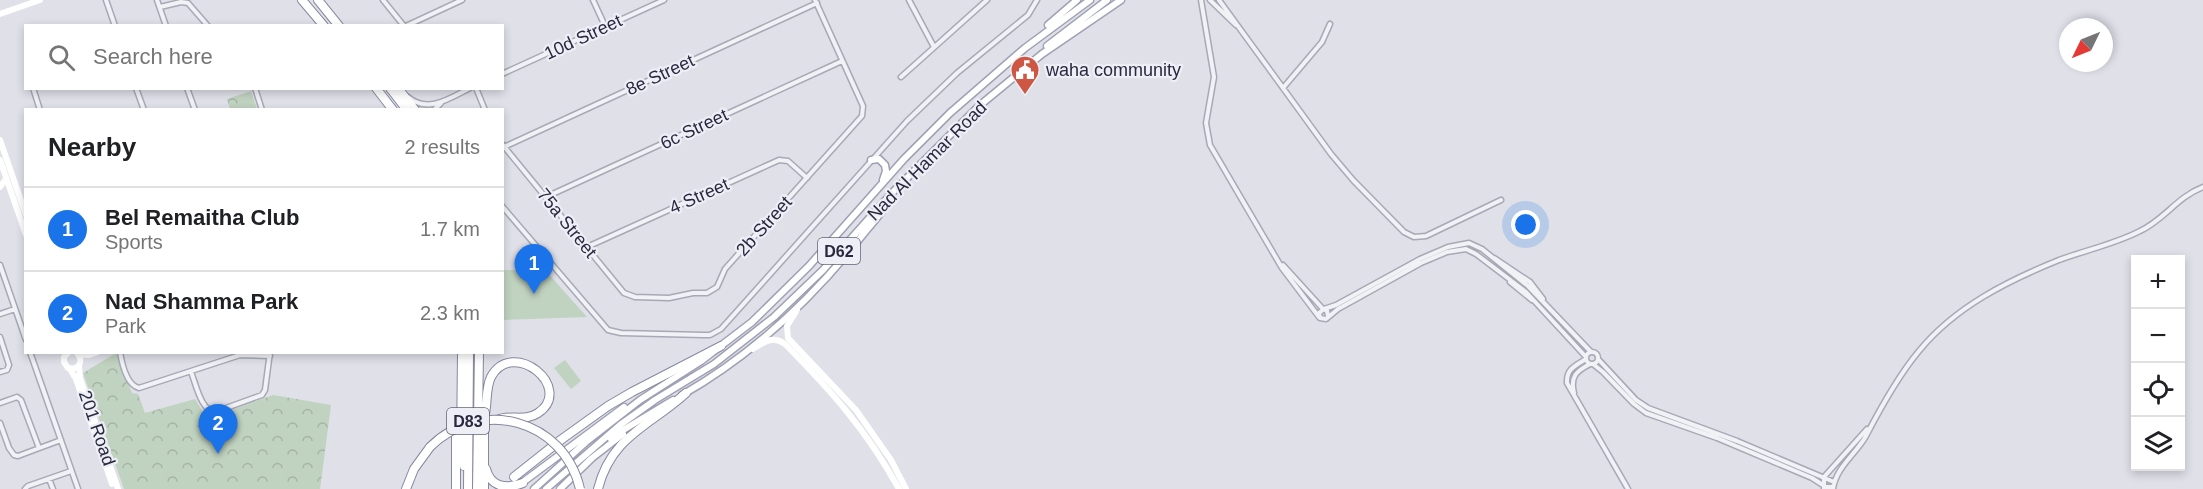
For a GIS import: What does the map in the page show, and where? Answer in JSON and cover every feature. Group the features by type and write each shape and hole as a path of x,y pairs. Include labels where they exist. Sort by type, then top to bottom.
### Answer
{"highway":[{"path":"302,0 322,24"},
{"path":"318,0 337,24"},
{"path":"378,90 391,108"},
{"path":"392,90 405,108"},
{"path":"400,90 414,108"},
{"path":"514,477 608,406 722,346"},
{"path":"462,354 460,449 467,476"},
{"name":"D83","path":"468,489 469,354"},
{"name":"D83","path":"477,489 479,354"},
{"path":"484,354 484,489"},
{"path":"484,418 489,381 493,374 508,363 526,364 535,368 543,375 548,385 549,395 544,407 532,416 519,419 505,417 497,420"},
{"path":"598,489 606,464 623,441 686,393"},
{"path":"456,489 455,448 460,403"},
{"path":"406,489 414,469 430,447 446,433 479,420 523,424 549,439 568,461 580,489"},
{"path":"483,455 488,475 494,483 507,488 523,483"}],"main road":[{"path":"0,14 40,0"},
{"path":"1037,38 1050,23 1077,0"},
{"name":"Nad Al Hamar Road","path":"534,489 586,442 640,400 722,346 752,322 793,283 921,141 962,101 1037,38 1090,0"},
{"path":"1008,81 1060,35 1107,0"},
{"name":"Nad Al Hamar Road","path":"546,489 592,448 639,411 722,359 774,317 823,270 891,194 979,106 1059,42 1121,0"},
{"path":"0,140 24,209"},
{"path":"872,160 879,159 885,165 886,171 882,184"},
{"path":"0,160 24,229"},
{"path":"6,179 0,188 11,193"},
{"path":"592,448 716,376 740,358 801,305 884,209 891,194"},
{"path":"801,305 788,324 786,333 863,420 891,460 906,489"},
{"path":"740,358 767,341 778,340 785,344 843,405 868,438 899,489"},
{"name":"201 Road","path":"67,354 64,364 76,379 116,489"},
{"name":"201 Road","path":"78,354 81,359 81,378 116,489"},
{"path":"70,369 80,365 94,354"},
{"path":"807,367 815,366"},
{"path":"514,489 605,420 640,400"},
{"path":"560,489 604,448 643,418"}],"street":[{"path":"106,0 114,24"},
{"path":"157,0 165,24"},
{"path":"383,0 403,24"},
{"path":"409,24 452,2 462,0"},
{"path":"593,0 605,26"},
{"name":"10d Street","path":"504,73 664,0"},
{"path":"909,0 934,47"},
{"path":"901,77 987,0"},
{"path":"504,208 608,330 616,333 710,335 722,329 872,160 945,83 1029,15 1037,0"},
{"path":"1201,0 1214,77 1206,123 1208,138 1287,276 1319,317 1323,320 1338,309 1421,263 1458,249 1473,251 1544,309 1586,358 1604,372 1634,404 1646,413 1726,442 1823,487 1834,486"},
{"path":"1210,0 1239,28"},
{"path":"1219,0 1342,167 1407,234 1418,237 1426,236 1502,200"},
{"path":"816,2 842,61"},
{"name":"8e Street","path":"504,146 816,2"},
{"path":"160,9 173,4 188,3 206,24"},
{"path":"1283,88 1322,42 1330,24"},
{"name":"2b Street","path":"635,297 672,298 693,293 707,293 718,285 725,269 862,116 863,106 842,61"},
{"name":"6c Street","path":"546,197 842,61"},
{"path":"34,90 39,108"},
{"path":"137,90 143,108"},
{"path":"189,90 194,108"},
{"path":"256,90 261,108"},
{"path":"401,90 422,105 434,105 466,90"},
{"path":"477,90 484,108"},
{"path":"436,108 444,100"},
{"name":"75a Street","path":"504,147 620,288 635,297"},
{"name":"4 Street","path":"587,247 779,160 788,161 807,178"},
{"path":"1834,486 1839,470 1860,446 1870,426 1917,352 1947,323 2007,283 2055,262 2142,231 2157,221 2182,198 2203,187"},
{"path":"1319,317 1319,312 1324,309 1441,250 1464,243 1473,244 1545,302 1591,352 1596,354 1636,400 1648,408 1727,437 1824,477 1834,486"},
{"path":"1273,253 1328,311 1328,316"},
{"path":"0,265 2,279 24,334"},
{"path":"0,314 15,309"},
{"path":"0,337 9,365 7,370 0,372"},
{"path":"1591,352 1567,374 1568,386 1628,489"},
{"path":"31,354 78,489"},
{"path":"119,354 130,382 138,388 240,355 270,356 265,390 259,397 210,411 204,406 192,371"},
{"path":"1576,399 1572,385 1574,376 1578,370 1598,359"},
{"path":"0,403 17,397 21,400 39,448"},
{"path":"0,423 14,455 18,456 61,440"},
{"path":"1823,487 1824,477 1870,426"},
{"path":"25,489 71,471"},
{"path":"49,479 52,489"}],"green space":[{"path":"251,91 257,108 230,108 227,99"},
{"path":"504,270 545,270 587,317 504,320"},
{"path":"116,354 132,393 138,394 145,413 195,399 207,419 273,395 331,405 320,489 124,489 83,373"},
{"path":"565,360 581,381 571,389 554,368"}],"place":[{"name":"waha community","path":"1025,96"},
{"name":"Bel Remaitha Club","path":"534,294"},
{"name":"Nad Shamma Park","path":"218,454"}]}
